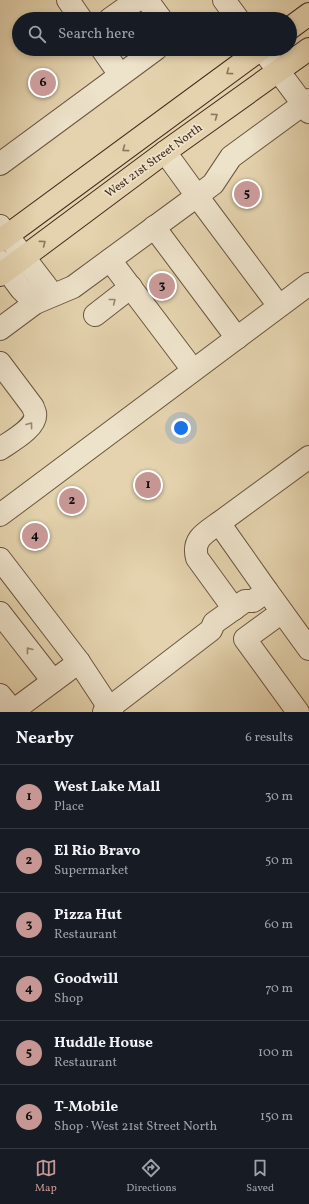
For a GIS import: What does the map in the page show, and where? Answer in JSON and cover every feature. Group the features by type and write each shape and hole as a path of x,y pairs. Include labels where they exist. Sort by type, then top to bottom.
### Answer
{"main road":[{"path":"297,23 309,14"},
{"name":"West 21st Street North","path":"2,269 24,257 165,152 309,49"},
{"path":"2,234 252,56"}],"street":[{"path":"68,0 76,12"},
{"path":"120,12 137,0"},
{"path":"147,0 156,12"},
{"path":"224,0 233,12"},
{"path":"107,56 120,75"},
{"path":"0,164 146,56"},
{"path":"0,329 44,299 73,286 110,260 213,184 230,157 307,105 268,56"},
{"path":"165,152 279,306"},
{"path":"154,227 237,338"},
{"path":"2,234 24,257 44,299"},
{"path":"110,260 193,370"},
{"path":"2,269 21,289 44,299"},
{"path":"2,510 309,284"},
{"path":"95,315 131,287"},
{"path":"0,363 32,407 35,414 34,422 29,428 0,449"},
{"path":"309,457 200,537 195,551 197,558 251,600 282,612 309,649"},
{"path":"0,559 79,662 109,711 212,630 218,631 250,608 251,600 218,523"},
{"path":"282,612 245,639 298,712"},
{"path":"0,613 53,681"},
{"path":"0,695 10,708 17,708 79,662"}],"place":[{"name":"T-Mobile","path":"43,83"},
{"name":"Huddle House","path":"247,194"},
{"name":"Pizza Hut","path":"162,286"},
{"name":"West Lake Mall","path":"148,485"},
{"name":"El Rio Bravo","path":"72,501"},
{"name":"Goodwill","path":"35,536"}]}
